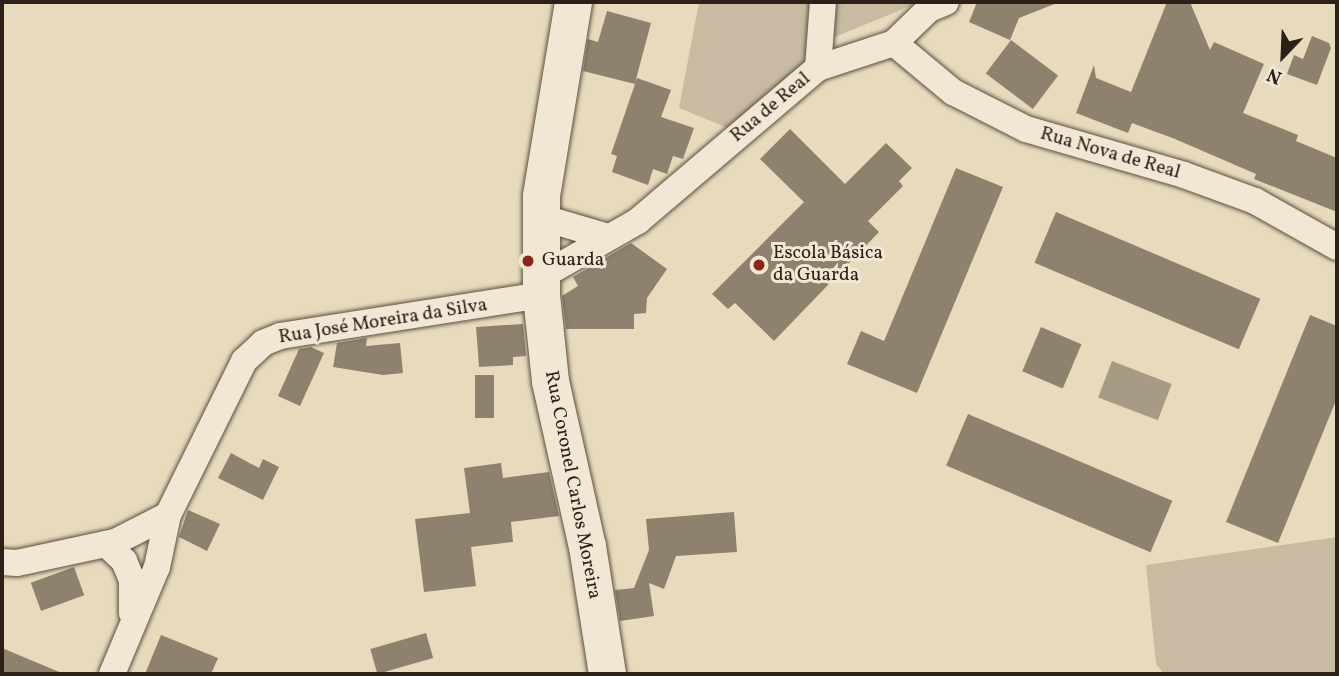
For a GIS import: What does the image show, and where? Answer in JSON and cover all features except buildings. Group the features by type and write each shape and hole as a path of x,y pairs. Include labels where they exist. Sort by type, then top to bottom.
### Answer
{"main road":[{"name":"Rua Coronel Carlos Moreira","path":"573,2 549,137 540,217 540,286 550,381 587,547 607,674"}],"street":[{"path":"818,68 823,2"},
{"name":"Rua de Real","path":"540,286 608,237 638,221 818,68 894,43 929,9 946,2"},
{"name":"Rua Nova de Real","path":"894,43 953,92 1026,129 1184,174 1255,201 1337,247"},
{"path":"540,217 608,237"},
{"name":"Rua José Moreira da Silva","path":"112,674 157,567 167,515 244,361 263,343 280,336 540,286"},
{"path":"2,562 106,544 141,532 167,515"},
{"path":"106,544 124,561 132,580 132,625"}],"shaded area":[{"path":"699,2 920,2 835,37 735,131 679,108"},
{"path":"1112,361 1172,384 1158,420 1098,397"},
{"path":"1337,537 1337,674 1164,674 1156,664 1146,565"}],"place":[{"name":"Guarda","path":"528,261"},
{"name":"Escola Básica da Guarda","path":"759,265"}]}
